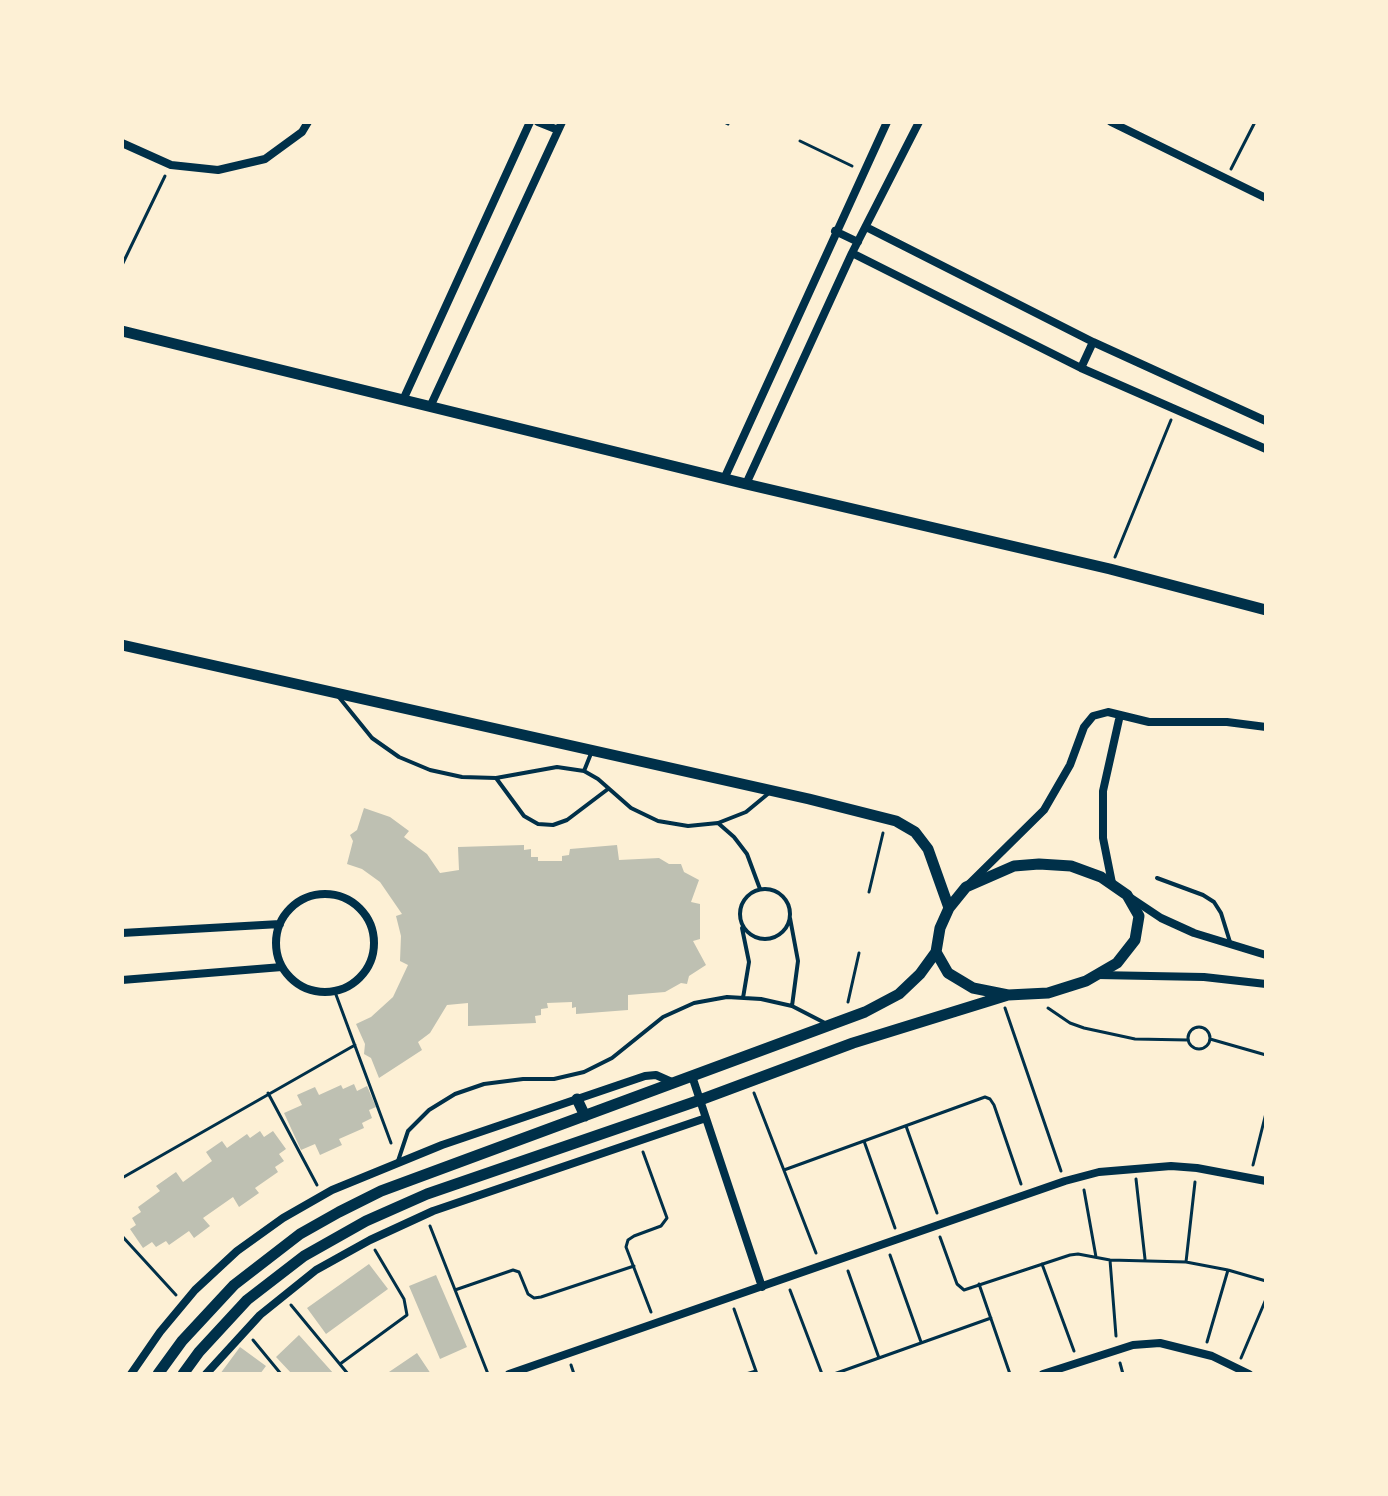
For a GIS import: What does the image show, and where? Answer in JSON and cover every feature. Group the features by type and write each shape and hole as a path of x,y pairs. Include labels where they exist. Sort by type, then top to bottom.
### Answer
{"street":[{"path":"122,143 171,165 218,170 265,159 302,132 308,122"},
{"path":"403,400 530,122"},
{"path":"430,407 560,126 538,122"},
{"path":"724,479 887,122"},
{"path":"746,484 852,253 919,122"},
{"path":"1111,122 1266,198"},
{"path":"866,227 1093,342 1266,421"},
{"path":"835,231 858,242"},
{"path":"852,253 1081,368 1266,449"},
{"path":"122,331 724,479 1110,569 1266,610"},
{"path":"1081,368 1093,342"},
{"path":"122,645 886,818 915,832 928,849 949,908"},
{"path":"158,1374 182,1341 234,1285 300,1234 381,1191 844,1022 899,994 920,974 936,952 940,928 949,908 966,887 1044,810 1070,765 1088,721 1100,713 1149,722 1227,722 1266,727"},
{"path":"1112,883 1106,861 1102,814 1106,768 1120,715"},
{"path":"966,887 1014,866 1071,866 1112,883 1161,918 1266,955"},
{"path":"330,894 345,898 358,906 368,918 374,933 370,963 362,976 350,986 335,992 305,988 292,980 282,967 276,939 280,924 288,911 300,901 315,895 330,894"},
{"path":"183,1374 247,1300 304,1256 366,1221 427,1194 700,1100 853,1043 1004,996 1048,993 1086,981 1117,963 1135,940 1139,916 1127,895"},
{"path":"122,933 280,924"},
{"path":"936,952 948,973 973,988 1004,996"},
{"path":"122,980 282,967"},
{"path":"1096,975 1204,977 1264,985"},
{"path":"131,1374 184,1303 237,1251 283,1218 322,1196 398,1162 645,1076 656,1075 674,1083"},
{"path":"692,1076 762,1287"},
{"path":"577,1099 585,1116"},
{"path":"206,1374 245,1331 284,1296 316,1270 370,1240 429,1213 706,1118"},
{"path":"509,1374 1082,1176 1135,1167 1197,1168 1266,1181"},
{"path":"427,1194 429,1213"},
{"path":"1043,1374 1117,1349 1160,1343 1204,1354 1249,1374"}],"lane":[{"path":"334,691 372,738 399,757 430,770 462,777 496,778 557,767 584,771 631,808 658,821 688,826 718,823 746,812 772,790"},
{"path":"584,771 592,750"},
{"path":"496,778 524,816 538,824 553,825 567,820 609,789"},
{"path":"718,823 747,854 760,889"},
{"path":"1157,878 1214,902 1221,913 1231,945"},
{"path":"743,998 749,962 740,907 751,892 760,889 778,892 790,907 798,961 792,1006"},
{"path":"741,926 756,938 765,940 782,933 790,916"},
{"path":"398,1162 408,1131 429,1110 455,1094 484,1084 554,1079 584,1072 612,1058 663,1017 694,1003 727,997 792,1006 830,1026"}],"path":[{"path":"1226,179 1255,122"},
{"path":"800,141 863,172"},
{"path":"122,265 171,165"},
{"path":"1110,569 1176,409"},
{"path":"869,892 886,818"},
{"path":"844,1022 859,953"},
{"path":"335,992 398,1162"},
{"path":"1028,994 1070,1023 1084,1028 1135,1039 1188,1040 1197,1049 1206,1047 1210,1039 1207,1031 1199,1027 1191,1031 1188,1040"},
{"path":"1004,996 1065,1181"},
{"path":"1210,1039 1265,1055"},
{"path":"122,1178 355,1045"},
{"path":"750,1082 821,1266"},
{"path":"268,1093 322,1196"},
{"path":"784,1170 985,1097 990,1099 1025,1195"},
{"path":"1250,1176 1266,1113"},
{"path":"906,1125 960,1288 964,1290 1070,1255 1110,1260 1186,1262 1266,1281"},
{"path":"638,1141 667,1218 661,1226 628,1240 626,1247 655,1324"},
{"path":"864,1141 899,1239"},
{"path":"1135,1167 1145,1259"},
{"path":"1186,1262 1197,1168"},
{"path":"1082,1176 1096,1257"},
{"path":"429,1213 488,1374"},
{"path":"122,1236 184,1303"},
{"path":"340,1364 407,1315 404,1299 370,1240"},
{"path":"886,1244 921,1343"},
{"path":"843,1259 879,1358"},
{"path":"1110,1260 1117,1349"},
{"path":"1042,1264 1079,1362"},
{"path":"455,1290 513,1270 519,1272 528,1294 534,1298 634,1266"},
{"path":"1204,1354 1228,1270"},
{"path":"786,1279 822,1374"},
{"path":"979,1284 1010,1374"},
{"path":"284,1296 348,1374"},
{"path":"730,1298 756,1372 746,1374"},
{"path":"1236,1368 1266,1299"},
{"path":"834,1374 991,1318"},
{"path":"245,1331 281,1374"}],"building":[{"path":"364,808 390,817 409,831 404,837 427,854 440,873 459,870 458,847 524,845 524,850 531,849 531,857 538,857 538,861 562,861 562,856 569,855 570,849 617,845 619,860 659,858 669,864 681,864 684,872 699,880 691,902 700,904 700,939 693,941 706,965 689,976 687,984 681,983 665,992 628,995 628,1010 576,1014 572,1002 547,1003 548,1008 541,1009 541,1015 535,1016 536,1023 468,1026 468,1003 447,1005 430,1033 418,1042 422,1050 379,1078 371,1058 364,1054 365,1044 356,1024 371,1017 393,997 408,965 400,961 401,936 396,916 402,914 380,882 362,869 347,864 353,841 350,835 357,830"},
{"path":"354,1084 357,1091 367,1086 376,1107 369,1110 372,1118 362,1123 364,1128 339,1139 342,1145 320,1155 315,1144 301,1150 284,1113 302,1105 297,1095 315,1087 319,1095 341,1085 343,1089"},
{"path":"260,1131 264,1137 273,1131 286,1149 279,1154 284,1161 275,1167 278,1172 255,1188 259,1193 239,1207 233,1197 203,1218 210,1226 194,1238 189,1231 169,1245 166,1241 156,1247 152,1242 143,1248 130,1229 136,1225 132,1218 141,1212 138,1207 160,1191 156,1186 176,1172 183,1182 212,1161 206,1152 222,1141 227,1148 247,1134 250,1138"},
{"path":"369,1264 388,1289 326,1334 307,1308"},
{"path":"436,1275 467,1347 440,1359 409,1286"},
{"path":"299,1335 334,1374 292,1374 276,1357"},
{"path":"240,1347 266,1366 260,1374 220,1374"},
{"path":"417,1353 431,1374 386,1374"}]}
